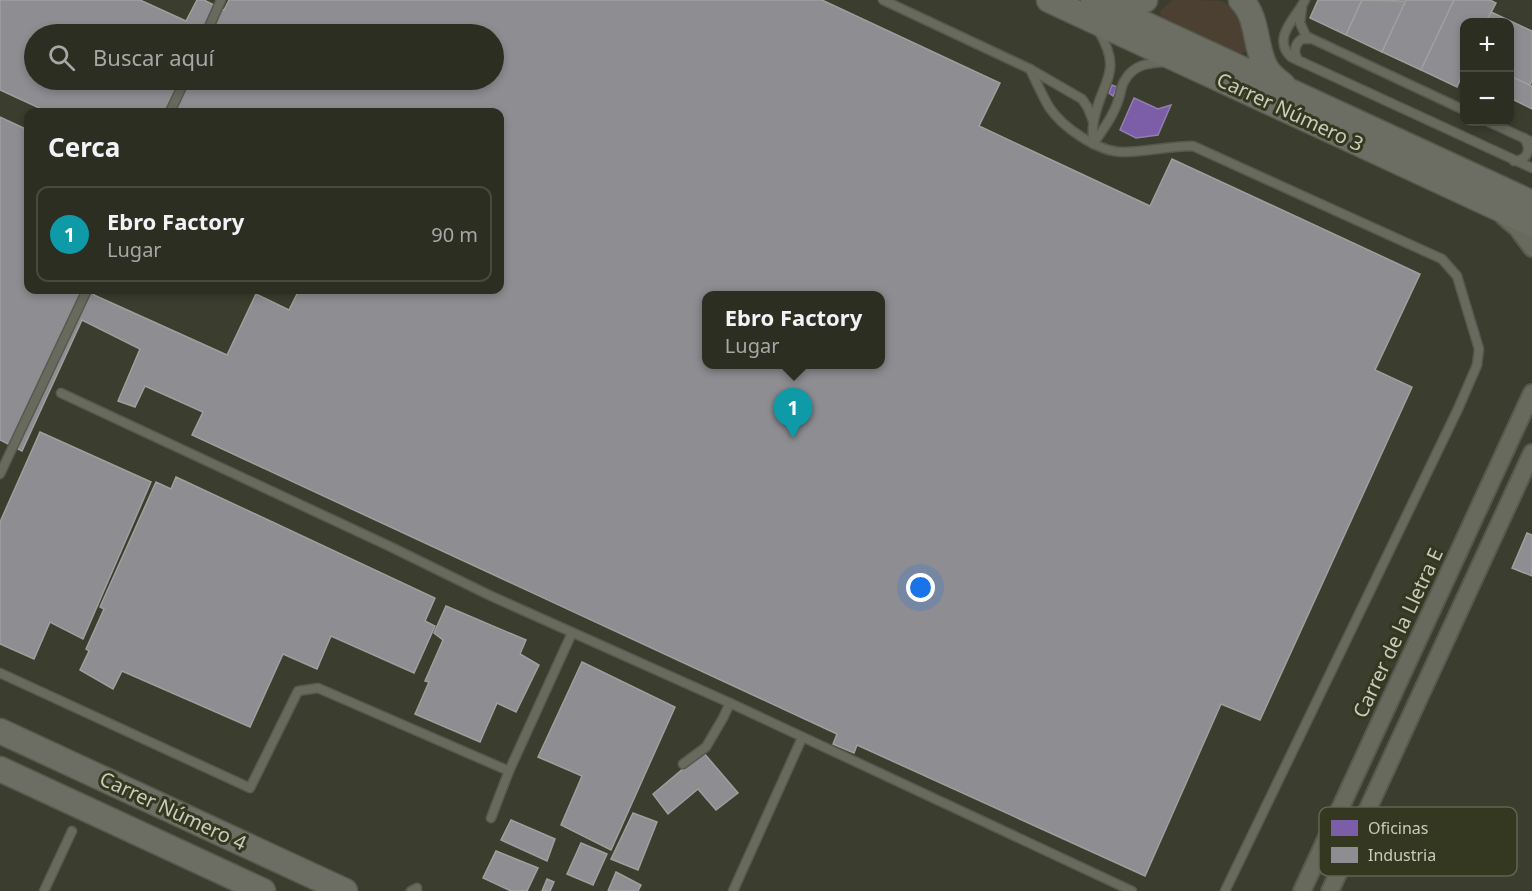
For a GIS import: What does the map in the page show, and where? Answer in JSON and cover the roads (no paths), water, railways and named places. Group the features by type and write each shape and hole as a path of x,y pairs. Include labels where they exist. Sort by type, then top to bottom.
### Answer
{"main road":[{"name":"Carrer Número 3","path":"1049,0 1093,10 1287,89 1532,202"},
{"path":"1250,6 1266,67 1287,89"},
{"name":"Carrer Número 3","path":"1093,10 1181,62 1532,224"},
{"name":"Carrer Número 4","path":"0,731 345,891"},
{"name":"Carrer Número 4","path":"0,769 263,891"}],"street":[{"path":"1490,204 1518,229 1532,248"},
{"name":"Carrer de la Lletra E","path":"1341,807 1532,393"},
{"path":"1369,807 1532,453"},
{"name":"Carrer de la Lletra E","path":"1302,891 1319,854"},
{"path":"1330,891 1337,876"}],"lane":[{"path":"210,24 221,0"},
{"path":"883,0 1030,69 1082,99 1089,108 1093,121 1093,144"},
{"path":"1304,2 1301,28 1306,36 1460,108"},
{"path":"1304,2 1291,19 1285,34 1283,44 1287,54 1532,168"},
{"path":"1093,10 1109,48 1110,60 1108,82 1093,121"},
{"path":"1300,62 1295,54 1296,45 1302,39 1312,39"},
{"path":"1093,144 1105,128 1119,99 1124,81 1136,68 1148,62 1181,62"},
{"path":"1030,69 1050,108 1072,130 1093,144 1119,152 1169,146 1193,146 1443,259 1457,276 1479,349 1478,365 1458,408 1225,891"},
{"path":"172,108 180,90"},
{"path":"1498,126 1528,140 1528,154 1523,160 1514,161"},
{"path":"0,474 85,294"},
{"path":"61,393 572,633 730,703 1132,891"},
{"path":"0,448 10,453"},
{"path":"492,818 509,771 572,633"},
{"path":"0,673 250,788 298,692 318,688 509,771"},
{"path":"683,764 706,747 730,703"},
{"path":"733,891 802,738"},
{"path":"44,891 72,831"},
{"path":"411,891 417,888 417,891"}],"place":[{"name":"Ebro Factory","path":"793,438"}]}
